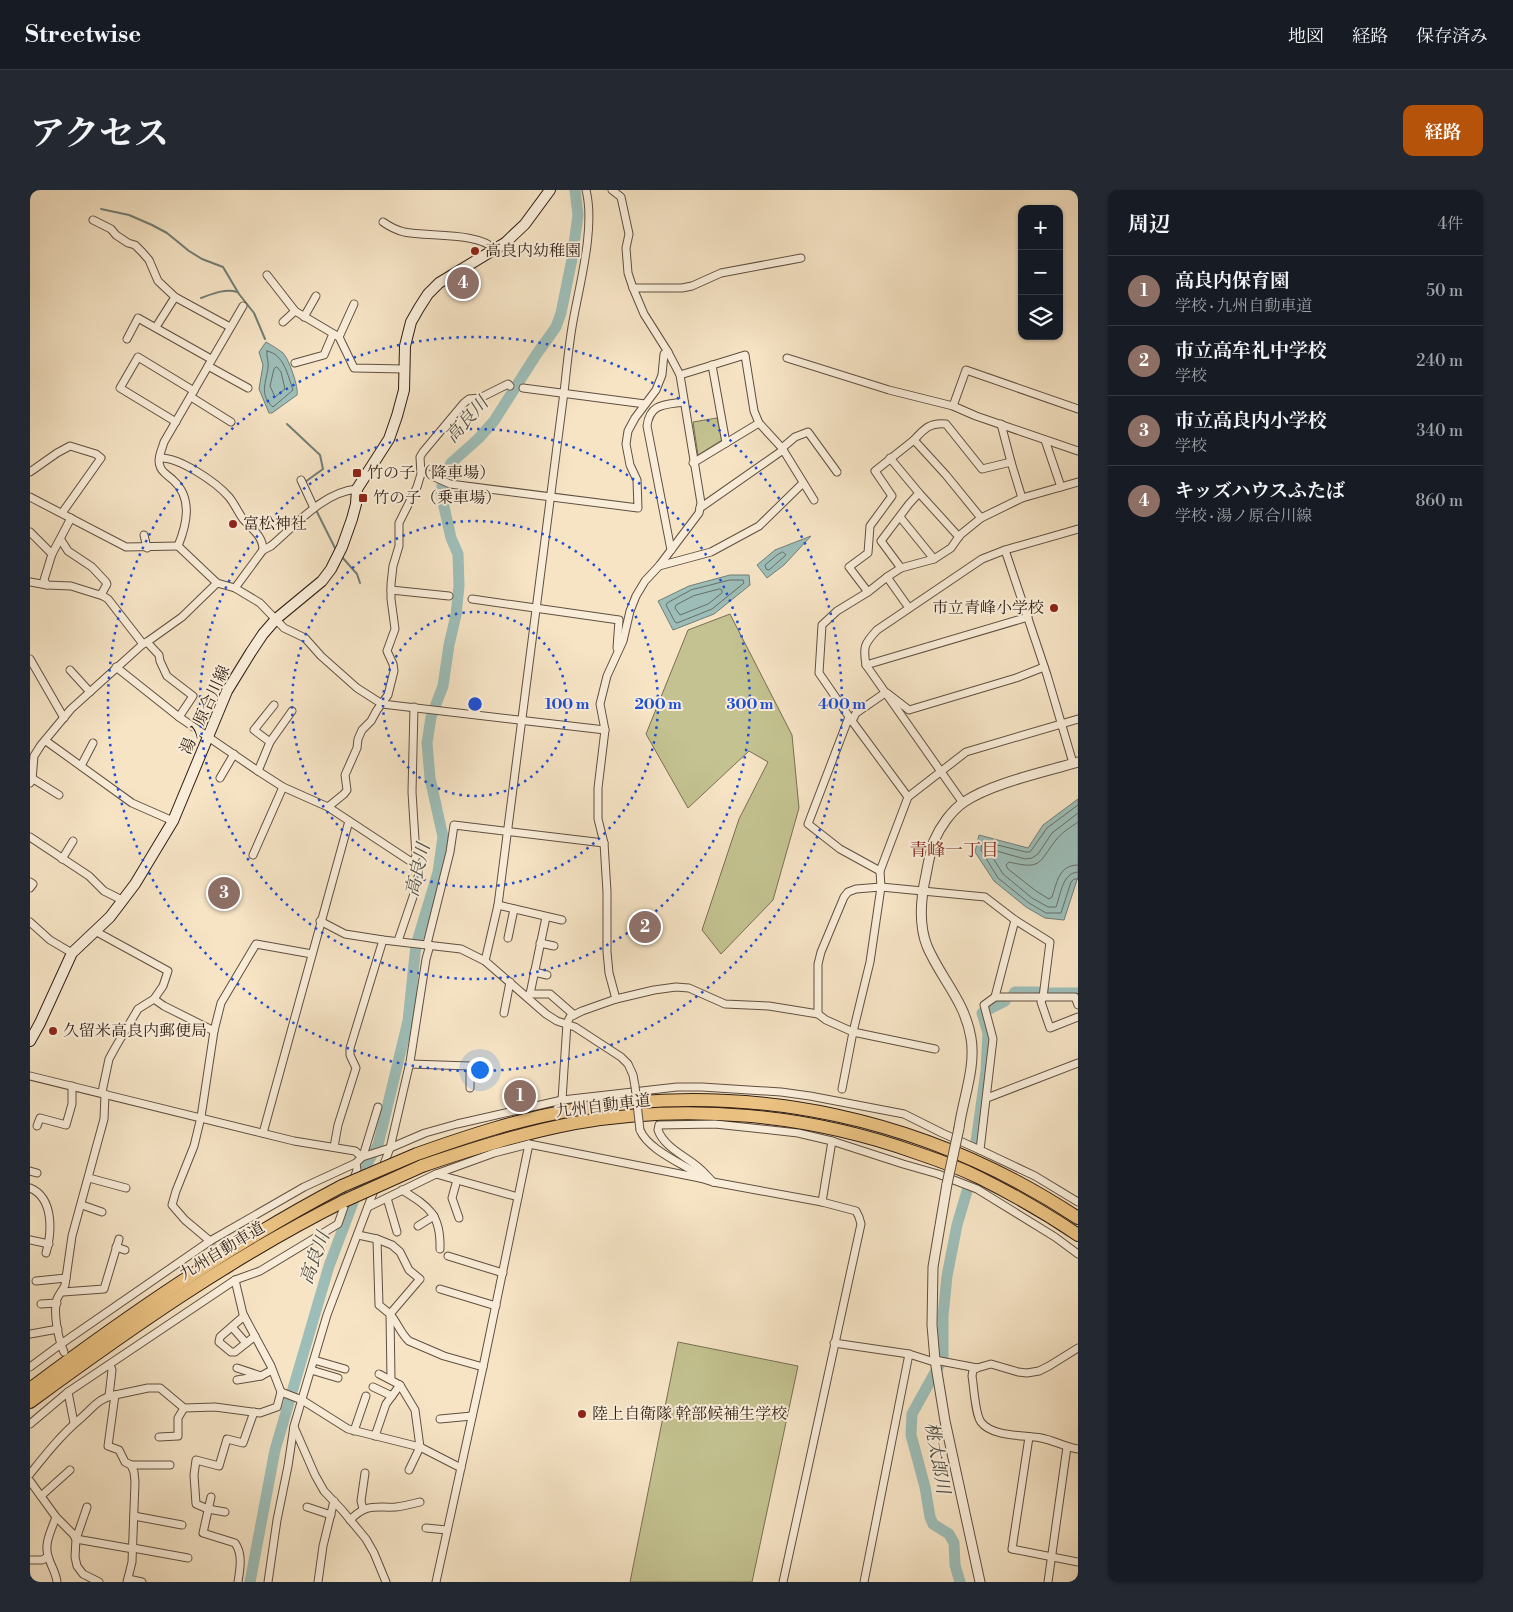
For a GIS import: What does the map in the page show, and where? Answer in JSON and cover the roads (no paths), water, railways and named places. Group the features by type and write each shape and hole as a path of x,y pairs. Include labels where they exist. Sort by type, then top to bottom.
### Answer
{"highway":[{"name":"九州自動車道","path":"30,1402 126,1332 210,1276 264,1244 419,1160 462,1138 515,1122 572,1110 653,1100 691,1099 748,1102 845,1116 897,1130 985,1164 1052,1201 1078,1218"},
{"name":"九州自動車道","path":"30,1389 120,1323 213,1260 342,1186 419,1160 575,1123 614,1118 692,1113 747,1116 799,1122 843,1130 894,1144 942,1161 979,1177 1047,1214 1078,1235"}],"main road":[{"name":"湯ノ原合川線","path":"30,1040 40,1023 72,952 110,917 134,884 173,822 207,736 230,685 263,634 276,618 322,581 342,547 356,504 357,489 389,439 398,416 404,390 405,346 411,322 428,294 439,283 505,243 525,224 550,190"}],"street":[{"path":"485,961 498,905 564,392 584,264 590,208 586,190"},
{"path":"612,190 621,197 629,234 626,248 628,273 633,288 644,314 680,375 699,491 700,508 699,514 636,596 630,611 623,641 607,676 600,704 605,730 598,788 598,819 604,843 609,973 616,999"},
{"path":"93,220 110,229 128,244 135,245 149,260 158,282 175,297 230,327"},
{"path":"383,222 394,229 406,233 452,236 489,244 494,249"},
{"path":"633,288 682,288 692,286 721,273 801,258"},
{"path":"267,275 295,311 336,335 354,368 404,369"},
{"path":"304,317 316,296"},
{"path":"156,327 175,297"},
{"path":"295,363 324,356 354,304"},
{"path":"178,546 187,512 186,500 180,487 159,465 164,442 243,306"},
{"path":"283,322 295,311"},
{"path":"127,339 138,318 156,327 248,388"},
{"path":"421,471 447,483 550,498 638,508 637,480 630,465 626,444 628,431 656,390 662,375 664,354 668,352"},
{"path":"680,375 745,355 754,411 759,424 783,449 814,500"},
{"path":"176,422 120,388 138,358 232,422"},
{"path":"787,358 889,390 953,406 976,416 1078,451"},
{"path":"712,365 726,443"},
{"path":"953,406 966,370 1078,409"},
{"path":"328,807 347,790 346,775 357,748 358,739 362,730 371,721 388,695 394,671 387,651 395,625 392,612 391,590 393,566 399,546 399,523 417,487 421,471 420,457 469,399 480,398 508,384 510,386"},
{"path":"523,388 645,404"},
{"path":"670,550 647,426 648,416 656,407 684,402"},
{"path":"868,592 849,568 868,553 870,526 892,496 875,471 914,440 926,427 935,423 946,424 982,469 1011,462"},
{"path":"693,463 759,424"},
{"path":"1001,424 1022,498"},
{"path":"700,508 783,449 795,437 808,432 838,472"},
{"path":"914,440 981,518"},
{"path":"1045,440 1061,487"},
{"path":"30,472 57,452 70,446 96,454 100,458 62,513"},
{"path":"160,458 167,458 181,463 214,484 229,497 243,518 259,535 263,542 263,550"},
{"path":"890,458 959,537"},
{"path":"301,480 314,508"},
{"path":"908,797 850,719 819,673 822,625 837,611 868,592 901,568 934,559 950,548 959,537 981,518 1022,498 1078,482"},
{"path":"658,566 711,552 759,526 804,483"},
{"path":"235,588 263,550 271,546 314,508 346,490 357,489"},
{"path":"901,568 881,541 919,493"},
{"path":"30,497 126,547 178,546 217,583 235,588 260,604 284,628 304,638 357,688 382,704 605,730"},
{"path":"900,517 934,559"},
{"path":"47,586 44,580 52,554 71,518"},
{"path":"962,803 866,666 863,650 867,640 877,630 982,559 1005,550 1078,529"},
{"path":"30,532 52,554"},
{"path":"144,535 146,548"},
{"path":"61,540 68,551 92,567 106,582 107,584 102,593 103,596"},
{"path":"980,1582 946,1421 935,1360 932,1325 933,1267 969,1073 972,1040 968,1020 960,1002 927,946 922,921 923,890 934,842 942,826 962,803 989,789 1075,763 1005,550"},
{"path":"887,577 909,608"},
{"path":"30,582 47,586 71,586 108,599 145,643 159,655 167,676 193,696 178,717"},
{"path":"59,795 31,780 34,756 64,718 116,667 145,643 182,617 217,583"},
{"path":"391,590 449,596"},
{"path":"472,598 619,620 617,653"},
{"path":"866,666 1028,617"},
{"path":"30,659 64,718"},
{"path":"116,667 178,717 258,771 283,787 328,807 413,863 419,873 398,941"},
{"path":"883,691 909,710 1044,667"},
{"path":"70,670 90,692"},
{"path":"880,871 840,849 808,824 850,719 883,691"},
{"path":"270,742 254,730 274,705"},
{"path":"413,863 416,856 412,792 414,707"},
{"path":"258,771 270,742 292,711"},
{"path":"842,1089 870,962 881,887 880,871 908,797 966,752 1078,719"},
{"path":"46,741 132,803 173,822"},
{"path":"81,766 93,743"},
{"path":"220,778 234,754"},
{"path":"253,855 283,787"},
{"path":"263,1133 349,821"},
{"path":"268,1582 300,1399 328,1316 390,1148 410,1064 427,944 450,852 454,825 604,843"},
{"path":"30,837 89,876 104,891 122,900"},
{"path":"62,859 73,842"},
{"path":"30,882 33,884 30,888"},
{"path":"818,1014 818,971 821,952 844,897 848,892 856,889 881,887 985,897 1050,942 1041,1002 1050,1028 1078,1017"},
{"path":"498,905 562,920"},
{"path":"508,938 514,909"},
{"path":"528,995 546,916"},
{"path":"995,997 1016,920"},
{"path":"320,921 345,934 461,949 485,961 528,995 546,1014 557,1021 566,1023 621,1057 628,1064 634,1074 640,1130 643,1138 696,1173 700,1178"},
{"path":"30,922 50,940 72,952"},
{"path":"63,1292 72,1236 104,1119 104,1093 109,1059 138,1009 154,999 163,986 168,971 96,931"},
{"path":"334,1146 338,1125 356,1068 350,1055 350,1048 382,940"},
{"path":"540,943 554,946"},
{"path":"210,1241 185,1220 172,1205 194,1146 201,1118 214,1031 222,1003 256,944 312,954"},
{"path":"534,972 547,975"},
{"path":"504,1013 510,982"},
{"path":"562,1100 566,1023 570,1017 616,999 654,990 676,987 689,988 725,1004 770,1006 818,1014 826,1020 854,1032 935,1049"},
{"path":"528,995 550,994 574,1015"},
{"path":"980,1150 993,1039 984,1005 995,997 1075,997 1078,1005"},
{"path":"154,999 214,1031"},
{"path":"987,1098 1078,1063"},
{"path":"410,1064 470,1066 470,1088"},
{"path":"30,1076 294,1141 355,1150 364,1156"},
{"path":"37,1126 40,1118 66,1126 72,1104 72,1086"},
{"path":"30,1367 60,1344 210,1241 304,1187 356,1163 364,1156 390,1148 425,1133 562,1100 677,1087 702,1087 781,1092 904,1114 1035,1176 1078,1202"},
{"path":"364,1156 378,1106"},
{"path":"713,1182 700,1169 666,1143 658,1130 659,1125 715,1124 798,1133 832,1141 938,1174 977,1189 1055,1237 1078,1254"},
{"path":"822,1202 832,1141"},
{"path":"368,1207 436,1174 494,1153 529,1144 713,1182 822,1202 856,1211 860,1224 783,1582"},
{"path":"436,1582 529,1144"},
{"path":"30,1424 68,1392 235,1280 260,1270 338,1224 357,1170 356,1163"},
{"path":"436,1174 518,1197"},
{"path":"89,1178 126,1188"},
{"path":"457,1180 452,1198 459,1218"},
{"path":"30,1188 36,1190 48,1212 51,1234 46,1253"},
{"path":"402,1190 426,1205 434,1216 440,1240 440,1249"},
{"path":"387,1198 397,1232"},
{"path":"82,1205 102,1212"},
{"path":"418,1226 434,1216"},
{"path":"358,1235 377,1239 392,1245 400,1252 409,1270 420,1279 390,1314 391,1379"},
{"path":"377,1239 379,1305 390,1314 409,1341 444,1356 483,1367"},
{"path":"30,1240 49,1244"},
{"path":"64,1352 60,1344 58,1329 58,1296 63,1292 104,1289 118,1243 125,1250"},
{"path":"448,1256 503,1273"},
{"path":"36,1280 66,1278"},
{"path":"30,1474 74,1423 97,1402 112,1396 148,1388 160,1388 184,1408 215,1407 260,1413 277,1407 282,1393 244,1316 235,1280"},
{"path":"440,1289 496,1306"},
{"path":"41,1304 57,1303"},
{"path":"244,1316 220,1337 219,1342 231,1352 235,1352 255,1336"},
{"path":"232,1327 246,1343"},
{"path":"30,1334 58,1329"},
{"path":"834,1343 909,1354 931,1361 935,1360 977,1368"},
{"path":"1078,1348 1038,1371 1018,1372 991,1364 973,1370 972,1376 978,1416 981,1422 997,1432 1042,1438 1078,1450"},
{"path":"864,1582 909,1354"},
{"path":"314,1360 345,1369"},
{"path":"110,1365 112,1370 112,1396 108,1446 120,1450 125,1462 131,1465 170,1465"},
{"path":"237,1368 261,1376"},
{"path":"237,1380 261,1376 272,1370"},
{"path":"311,1370 338,1378"},
{"path":"379,1374 391,1379 400,1386 415,1410 420,1447 409,1470"},
{"path":"375,1436 386,1404 400,1386"},
{"path":"373,1387 392,1396"},
{"path":"68,1392 74,1423"},
{"path":"282,1393 300,1399 348,1429 420,1447 461,1468"},
{"path":"354,1431 366,1396"},
{"path":"159,1437 178,1436 178,1418 184,1408"},
{"path":"225,1512 208,1509 196,1504 194,1475 196,1460 219,1466 227,1439 243,1444 254,1412"},
{"path":"440,1419 472,1416"},
{"path":"294,1426 324,1491 350,1520 374,1553 386,1582"},
{"path":"1029,1437 1012,1549 1078,1562"},
{"path":"1048,1582 1067,1447"},
{"path":"131,1465 135,1482 133,1549 128,1580 142,1582"},
{"path":"42,1496 70,1470"},
{"path":"363,1509 361,1501 365,1473"},
{"path":"30,1481 56,1517 74,1534 76,1539"},
{"path":"211,1497 203,1533 235,1543 238,1546 240,1552 238,1582"},
{"path":"318,1582 323,1546 334,1501"},
{"path":"350,1520 363,1509 397,1507 420,1502"},
{"path":"87,1507 76,1539 75,1557 77,1566 83,1574 99,1582"},
{"path":"308,1507 331,1514"},
{"path":"134,1516 182,1525"},
{"path":"56,1517 47,1542 48,1556 56,1572 57,1582"},
{"path":"426,1528 447,1530"},
{"path":"76,1539 188,1558"},
{"path":"30,1560 42,1560 48,1556"}],"water":[{"path":"266,342 285,356 293,374 297,391 297,395 272,413 269,413 259,389 263,365 259,352"},
{"path":"811,536 784,565 767,578 757,565 775,550"},
{"path":"730,575 749,575 750,585 714,614 673,630 658,601 689,586"},
{"path":"1078,799 1078,877 1064,920 1045,918 1026,907 994,881 975,852 979,835 1028,848 1043,825"}],"waterway":[{"name":"高良川","path":"250,1582 275,1450 329,1266 369,1160 378,1145 408,1021 416,945 438,872 443,837 430,778 427,743 431,717 443,686 456,615 459,586 458,554 451,538 441,493 443,478 451,463 478,439 494,421 556,327 561,313 572,259 578,215 575,190"},
{"path":"101,209 129,215 152,225 167,233 202,259 223,267 239,294 254,313 265,339"},
{"path":"201,298 224,291 237,292"},
{"path":"287,424 320,455 323,469 305,482"},
{"path":"316,510 336,550"},
{"path":"342,557 357,574 360,583"},
{"name":"桃太郎川","path":"1014,993 1040,992"},
{"name":"桃太郎川","path":"1047,993 1078,993"},
{"name":"桃太郎川","path":"989,1009 1005,1001"},
{"name":"桃太郎川","path":"976,1142 986,1071 988,1033 982,1013"},
{"name":"桃太郎川","path":"960,1582 955,1565 954,1543 949,1534 933,1524 930,1517 925,1487 911,1435 912,1414 943,1358 943,1316 947,1276 957,1225 967,1191"}],"tunnel":[{"path":"210,1241 235,1280"}],"place":[{"name":"高良内幼稚園","path":"475,251"},
{"name":"キッズハウスふたば","path":"463,283"},
{"name":"竹の子（降車場）","path":"357,473"},
{"name":"竹の子（乗車場）","path":"363,498"},
{"name":"富松神社","path":"233,524"},
{"name":"市立青峰小学校","path":"1054,608"},
{"name":"市立高良内小学校","path":"224,893"},
{"name":"市立高牟礼中学校","path":"645,927"},
{"name":"久留米高良内郵便局","path":"53,1031"},
{"name":"高良内保育園","path":"520,1096"},
{"name":"陸上自衛隊 幹部候補生学校","path":"582,1414"}],"district":[{"name":"青峰一丁目","path":"954,850"}]}
